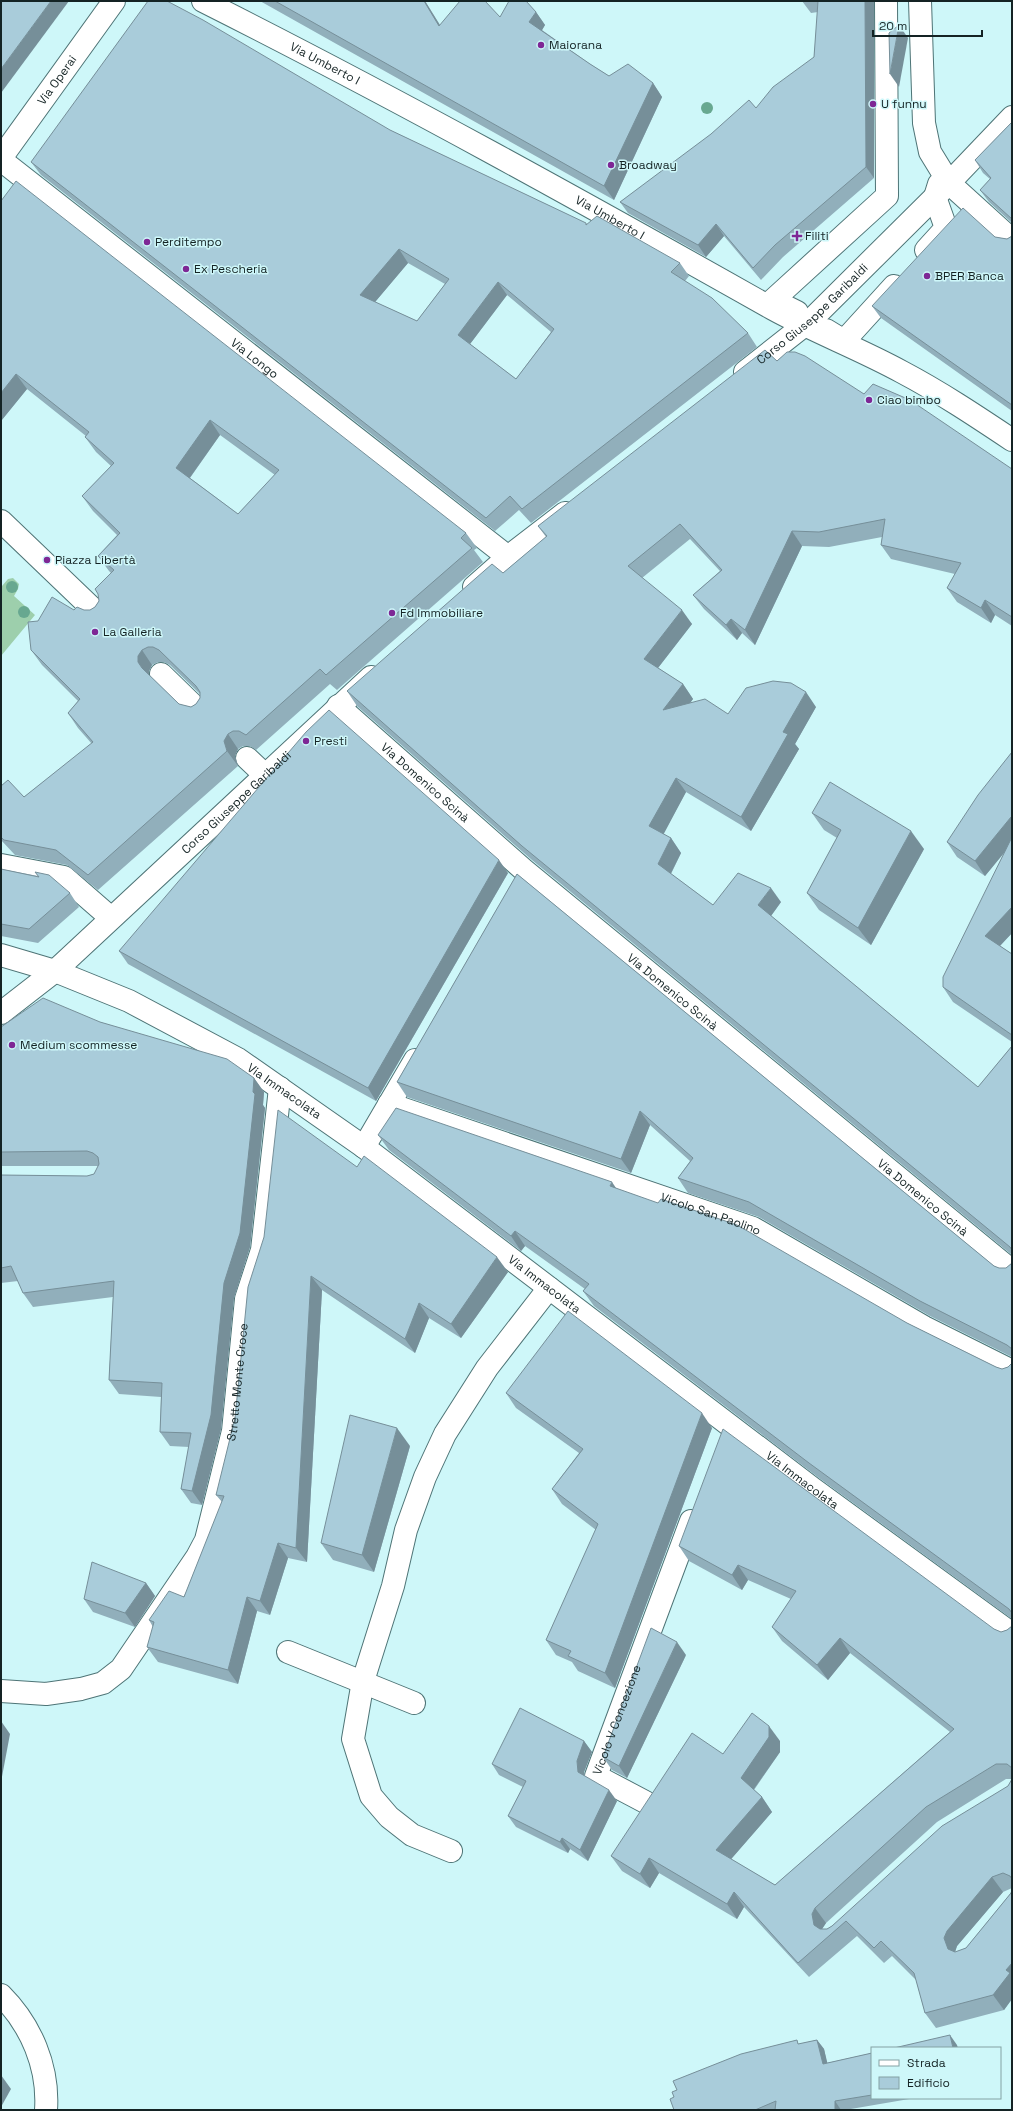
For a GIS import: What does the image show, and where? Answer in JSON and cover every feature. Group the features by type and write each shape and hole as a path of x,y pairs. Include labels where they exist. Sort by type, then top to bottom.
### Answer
{"street":[{"name":"Via Operai","path":"1,159 114,1"},
{"name":"Via Umberto I","path":"204,1 807,323 900,370 953,401 1012,440"},
{"path":"886,1 887,196 773,300 807,323 844,342 946,228 942,184 930,152 924,123 920,1"},
{"path":"942,184 1012,100"},
{"name":"Corso Giuseppe Garibaldi","path":"728,385 807,323 942,184 1012,116"},
{"name":"Via Longo","path":"1,159 508,557"},
{"path":"942,184 1012,240"},
{"path":"461,598 508,557 584,498"},
{"path":"1,521 97,613"},
{"name":"Corso Giuseppe Garibaldi","path":"1,1014 55,970 338,706 385,665"},
{"path":"161,674 198,710"},
{"name":"Via Domenico Scinà","path":"338,706 524,870 1012,1271"},
{"path":"247,758 265,775"},
{"path":"1,865 64,877 111,918"},
{"path":"512,890 524,870"},
{"name":"Via Immacolata","path":"1,955 55,970 129,1001 182,1027 238,1059 364,1148 812,1488 1012,1634"},
{"path":"364,1148 424,1044"},
{"name":"Stretto Monte Croce","path":"1,1691 46,1694 80,1690 103,1683 121,1669 197,1557 206,1540 233,1431 246,1299 262,1250 280,1088"},
{"name":"Vicolo San Paolino","path":"389,1104 753,1228 924,1327 1012,1371"},
{"path":"451,1851 412,1835 389,1817 371,1796 352,1739 363,1681 393,1586 406,1530 425,1477 445,1434 487,1368 549,1288"},
{"path":"719,1446 728,1424"},
{"name":"Vicolo V Concezione","path":"651,1805 596,1776 699,1499"},
{"path":"288,1652 363,1681 414,1703"},
{"path":"1,1995 25,2024 37,2048 44,2076 46,2110"}],"green space":[{"path":"13,578 19,584 14,596 35,615 1,656 2,586 8,579"}],"building":[{"path":"1,1 51,1 1,69"},
{"path":"148,1 167,1 203,20 390,130 586,223 586,225 597,216 680,263 671,272 712,298 748,333 522,509 510,496 486,518 31,162","holes":["399,249 449,279 417,321 360,295","498,282 554,329 516,379 458,335"]},
{"path":"275,1 424,1 439,26 460,1 485,1 500,17 509,1 526,1 536,12 529,22 590,64 609,76 628,64 653,83 604,186"},
{"path":"818,1 865,1 866,167 775,245 753,268 716,224 698,245 620,202 711,134 749,100 756,108 773,87 814,57"},
{"path":"899,25 890,74 889,33"},
{"path":"1012,122 1012,219 980,190 991,178 975,160"},
{"path":"16,181 466,533 461,538 472,548 326,675 320,669 246,735 239,731 233,731 228,734 224,741 227,751 88,875 56,850 4,840 1,837 1,786 8,780 24,797 93,742 68,713 80,699 31,650 28,622 38,621 52,597 74,610 77,607 84,610 90,610 95,607 99,601 98,594 95,589 114,570 98,556 120,533 82,496 114,463 85,437 89,432 16,374 1,393 1,201","holes":["210,420 279,470 238,514 176,468","148,647 153,647 159,650 196,686 200,692 200,698 196,704 191,707 179,704 142,668 138,662 138,656 142,650"]},
{"path":"963,208 995,237 1007,239 1012,236 1012,405 872,306"},
{"path":"765,350 777,361 787,352 795,352 805,356 864,394 873,384 910,400 1012,469 1012,617 985,600 981,608 947,588 961,563 881,545 885,519 819,532 792,531 745,630 731,619 726,625 693,595 722,570 680,524 628,566 682,610 644,659 683,684 663,710 705,699 728,714 746,688 773,681 791,683 806,692 783,732 788,734 741,817 676,778 649,826 671,838 658,864 713,905 738,873 771,888 758,905 978,1087 1012,1046 1012,1250 522,846 347,691 492,564 503,573 547,536 538,526"},
{"path":"329,710 499,860 368,1088 119,951 306,732"},
{"path":"1012,752 1012,817 975,861 947,842 978,795"},
{"path":"830,782 911,831 858,928 807,893 841,830 812,813"},
{"path":"1012,837 1012,907 985,936 1012,954 1012,1035 943,987 943,977"},
{"path":"1,869 39,877 35,872 49,875 70,893 29,929 1,924"},
{"path":"517,874 994,1266 1006,1268 1012,1263 1012,1349 1007,1345 920,1301 749,1202 678,1178 693,1158 640,1111 621,1159 397,1082"},
{"path":"43,998 100,1022 227,1059 254,1078 253,1092 255,1094 240,1233 224,1283 211,1415 192,1491 181,1489 191,1433 160,1432 162,1383 109,1380 114,1281 23,1293 11,1266 1,1268 1,1175 87,1176 94,1174 99,1164 98,1157 87,1151 1,1152 1,1027"},
{"path":"396,1108 612,1182 610,1186 658,1203 661,1199 737,1225 907,1323 996,1367 1002,1369 1008,1367 1012,1363 1012,1613 1009,1609 809,1463 583,1291 589,1284 515,1231 511,1236 378,1135"},
{"path":"278,1110 357,1167 364,1156 497,1257 451,1324 419,1303 405,1339 311,1276 296,1548 278,1543 260,1601 247,1597 228,1670 147,1647 154,1622 149,1620 169,1591 184,1597 224,1496 216,1495 235,1418 248,1287 264,1237"},
{"path":"568,1311 702,1413 605,1673 568,1656 571,1651 546,1640 598,1524 552,1489 583,1449 506,1393"},
{"path":"350,1415 397,1428 362,1555 321,1543"},
{"path":"723,1429 994,1629 1001,1632 1012,1626 1012,1768 1007,1764 996,1764 926,1807 815,1908 812,1914 814,1925 820,1929 827,1929 832,1926 942,1826 1008,1786 1012,1779 1012,1879 1010,1876 1003,1873 992,1877 947,1931 944,1938 948,1949 955,1952 966,1948 1012,1890 1012,1963 1006,1970 1010,1973 993,1995 925,2013 914,1973 881,1941 874,1948 846,1921 798,1963 734,1892 727,1904 649,1858 640,1874 611,1856 692,1733 723,1754 752,1713 769,1726 769,1737 741,1778 762,1797 716,1850 775,1885 954,1729 840,1638 817,1665 772,1627 796,1591 738,1565 732,1575 679,1546"},
{"path":"92,1562 146,1583 125,1613 84,1599"},
{"path":"651,1628 677,1642 619,1766 603,1757"},
{"path":"520,1708 584,1741 577,1761 578,1772 609,1790 580,1850 562,1838 560,1842 508,1816 526,1781 492,1764"},
{"path":"950,2035 953,2047 898,2047"},
{"path":"797,2040 798,2044 817,2040 823,2064 871,2053 871,2095 835,2101 835,2110 775,2110 776,2101 755,2110 674,2110 670,2099 674,2097 672,2092 677,2090 673,2081 741,2054"}],"place":[{"name":"Maiorana","path":"541,45"},
{"name":"U funnu","path":"873,104"},
{"name":"Broadway","path":"611,165"},
{"name":"Filiti","path":"797,236"},
{"name":"Perditempo","path":"147,242"},
{"name":"Ex Pescheria","path":"186,269"},
{"name":"BPER Banca","path":"927,276"},
{"name":"Ciao bimbo","path":"869,400"},
{"name":"Piazza Libertà","path":"47,560"},
{"name":"Fd Immobiliare","path":"392,613"},
{"name":"La Galleria","path":"95,632"},
{"name":"Presti","path":"306,741"},
{"name":"Medium scommesse","path":"12,1045"}]}
